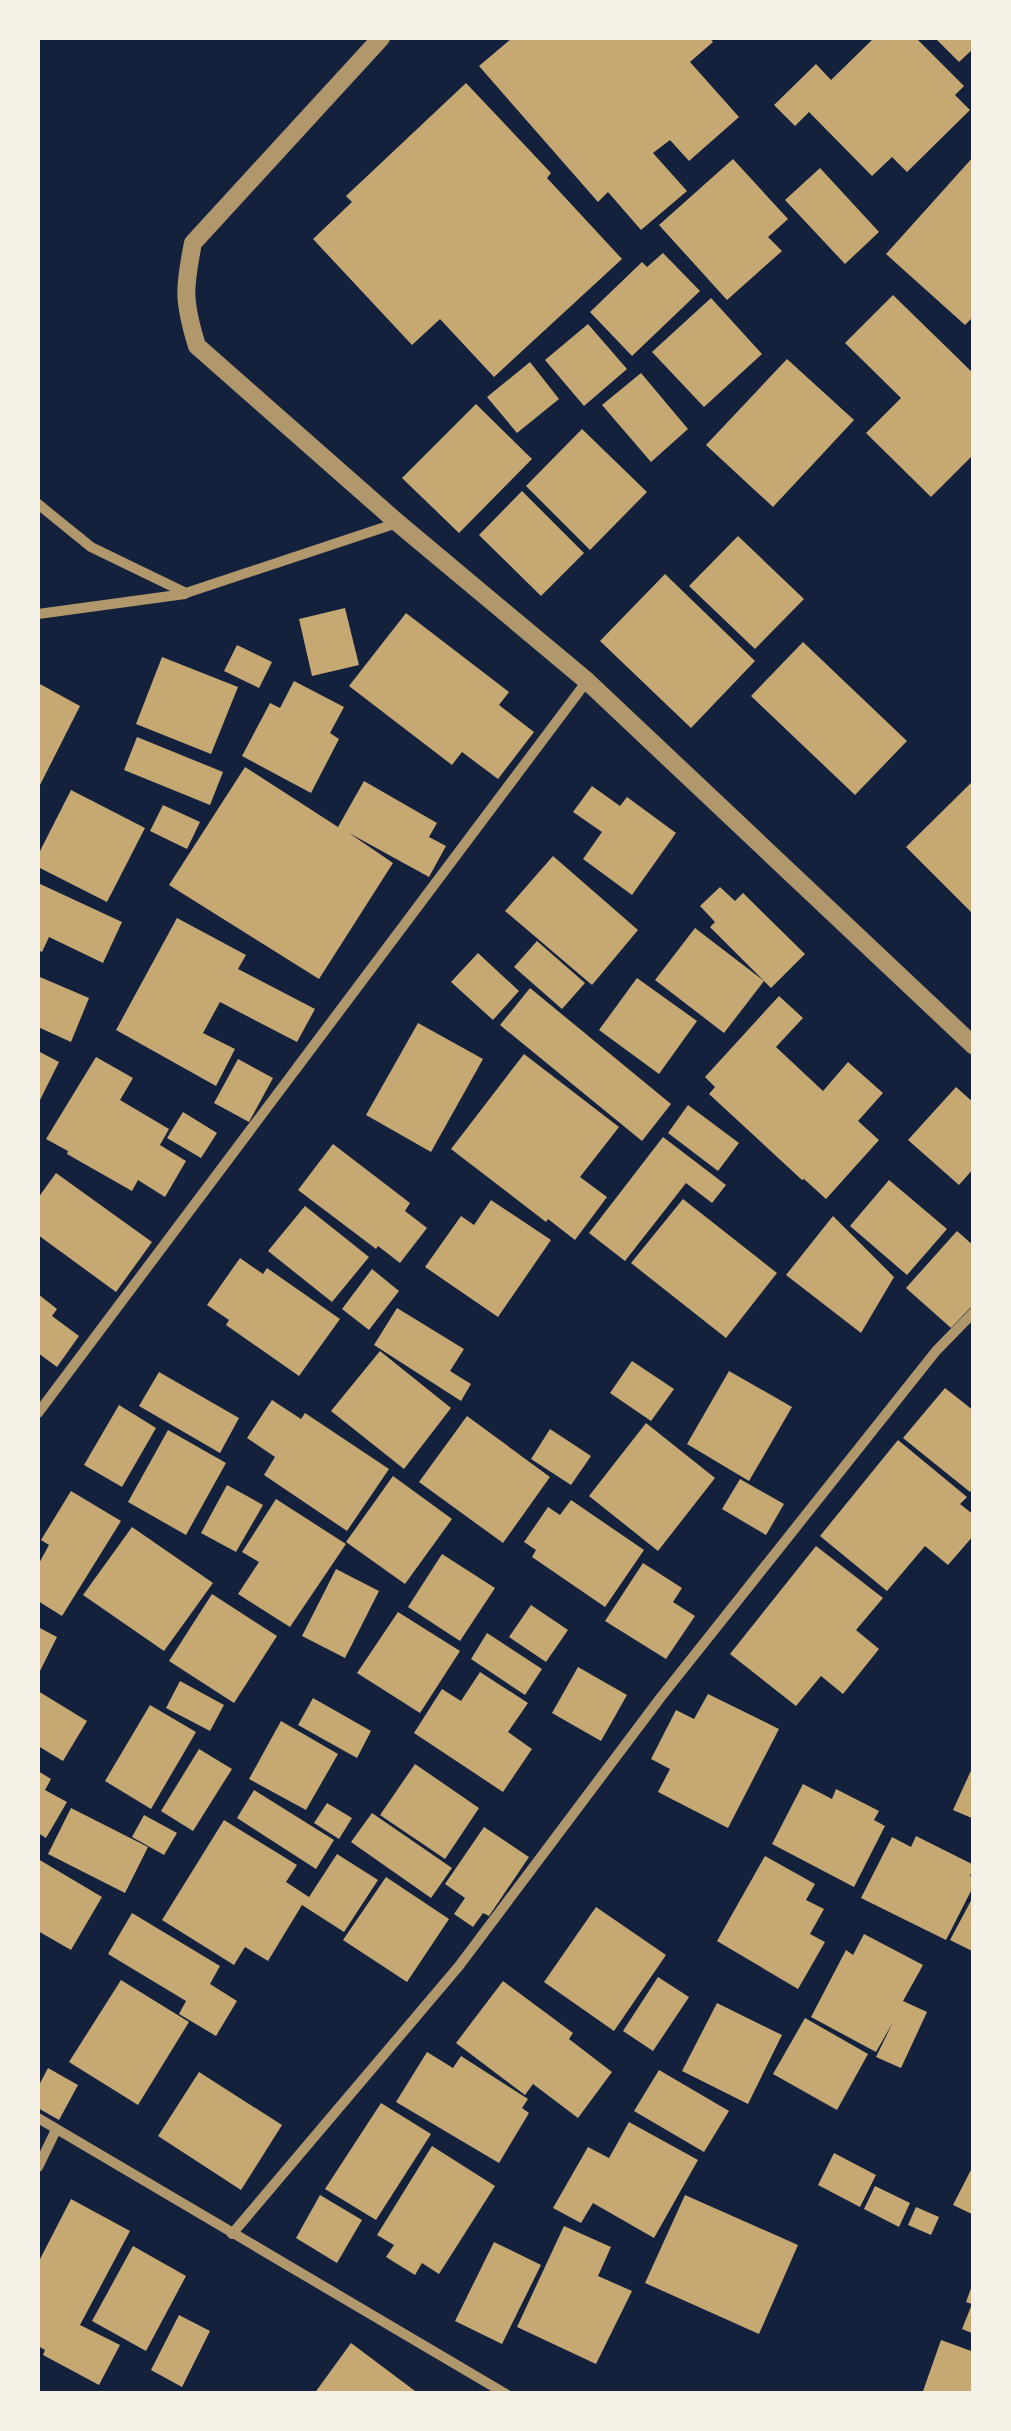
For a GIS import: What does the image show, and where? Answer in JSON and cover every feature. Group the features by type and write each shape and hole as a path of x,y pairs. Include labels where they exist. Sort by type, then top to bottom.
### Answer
{"street":[{"path":"381,38 193,242 185,280 186,310 197,346 398,523 588,681 974,1046"},
{"path":"38,504 90,547 186,594"},
{"path":"38,614 186,594 398,523"},
{"path":"38,1413 588,681"},
{"path":"232,2234 459,1966 685,1667 936,1351 974,1312"},
{"path":"38,2118 506,2394"},
{"path":"38,2167 56,2130"}],"building":[{"path":"512,38 710,38 713,42 690,62 739,117 689,161 670,140 653,153 687,191 641,230 608,192 598,202 479,66"},
{"path":"874,38 916,38 964,86 955,95 970,110 907,172 892,157 872,176 809,112 795,126 774,105 816,64 831,80"},
{"path":"935,38 974,38 974,48 959,62"},
{"path":"466,83 551,173 547,178 622,259 494,377 440,319 412,345 313,239 352,202 346,196"},
{"path":"974,156 974,316 965,325 886,254"},
{"path":"733,159 788,219 768,237 782,251 727,300 659,225"},
{"path":"820,168 879,232 845,264 785,200"},
{"path":"663,253 700,291 632,356 590,312 642,262 647,267"},
{"path":"893,295 974,374 974,454 931,497 866,433 901,398 845,343"},
{"path":"711,298 762,354 704,407 652,352"},
{"path":"588,324 627,369 584,406 545,360"},
{"path":"787,359 854,420 773,507 706,445"},
{"path":"530,362 559,399 517,433 487,397"},
{"path":"641,373 688,429 651,462 602,405"},
{"path":"476,404 532,459 459,533 402,478"},
{"path":"582,429 647,492 590,550 526,486"},
{"path":"522,491 584,553 541,596 479,535"},
{"path":"738,536 804,599 755,649 689,586"},
{"path":"665,574 755,661 691,728 600,641"},
{"path":"345,608 359,665 312,676 299,619"},
{"path":"406,613 509,692 499,705 534,732 498,779 462,752 452,765 349,686"},
{"path":"803,642 907,741 855,795 751,696"},
{"path":"237,645 272,662 259,688 224,671"},
{"path":"162,657 238,687 211,754 136,724"},
{"path":"294,681 344,707 330,733 339,739 311,793 242,756 270,703 280,708"},
{"path":"38,683 80,706 38,789"},
{"path":"137,737 223,772 210,805 124,770"},
{"path":"245,767 338,827 364,781 437,823 429,837 446,846 429,877 349,833 393,863 319,979 169,885"},
{"path":"974,780 974,915 906,847"},
{"path":"592,786 620,806 627,797 676,833 632,895 583,859 602,832 573,812"},
{"path":"71,790 145,828 107,902 38,867 38,855"},
{"path":"163,805 200,822 187,849 150,831"},
{"path":"553,856 638,930 592,985 505,911"},
{"path":"38,883 122,922 103,963 49,937 42,952 38,950"},
{"path":"720,887 735,901 743,893 805,954 771,988 710,927 715,922 700,906"},
{"path":"177,918 246,955 238,969 315,1009 297,1042 220,1002 203,1033 235,1049 216,1086 116,1030"},
{"path":"695,928 764,981 724,1033 655,980"},
{"path":"537,941 585,983 562,1009 514,967"},
{"path":"478,953 519,991 493,1020 451,982"},
{"path":"40,977 89,998 71,1042 38,1027"},
{"path":"637,978 697,1021 659,1074 599,1030"},
{"path":"530,988 671,1104 642,1141 500,1025"},
{"path":"779,996 803,1018 776,1047 823,1091 848,1062 883,1093 858,1121 879,1140 826,1199 709,1094 715,1087 705,1077"},
{"path":"418,1023 483,1059 431,1152 366,1115"},
{"path":"38,1051 59,1062 38,1104"},
{"path":"524,1054 619,1127 580,1177 607,1197 575,1240 451,1149"},
{"path":"96,1057 133,1078 120,1100 169,1129 160,1145 186,1161 165,1197 138,1180 132,1191 46,1139"},
{"path":"238,1059 273,1078 249,1122 214,1103"},
{"path":"956,1087 974,1103 974,1168 959,1185 908,1140"},
{"path":"688,1105 739,1143 718,1171 668,1133"},
{"path":"183,1112 217,1133 201,1158 167,1138"},
{"path":"663,1137 726,1185 712,1203 686,1183 625,1261 589,1233"},
{"path":"333,1144 410,1203 405,1211 427,1228 400,1263 298,1190"},
{"path":"56,1173 152,1242 116,1292 38,1235 38,1198"},
{"path":"889,1180 947,1229 907,1275 850,1226"},
{"path":"683,1199 777,1273 726,1338 631,1263"},
{"path":"491,1200 551,1240 498,1317 425,1267 461,1216 474,1225"},
{"path":"305,1206 369,1257 332,1302 268,1251"},
{"path":"833,1216 894,1277 861,1333 786,1275"},
{"path":"957,1231 974,1246 974,1304 951,1328 906,1288"},
{"path":"240,1258 263,1274 267,1268 340,1319 299,1376 226,1325 229,1320 207,1305"},
{"path":"372,1269 399,1291 369,1330 342,1309"},
{"path":"38,1294 57,1309 52,1316 79,1336 57,1367 38,1353"},
{"path":"397,1308 464,1349 450,1371 471,1384 461,1401 374,1345"},
{"path":"380,1351 451,1408 404,1469 331,1411"},
{"path":"632,1361 674,1389 651,1421 610,1393"},
{"path":"729,1371 792,1407 749,1481 687,1444"},
{"path":"159,1372 239,1418 220,1453 139,1406"},
{"path":"945,1388 974,1411 974,1488 970,1492 903,1438"},
{"path":"272,1400 301,1419 305,1413 389,1469 347,1531 264,1475 275,1457 247,1438"},
{"path":"119,1405 156,1428 122,1487 84,1465"},
{"path":"467,1416 550,1477 503,1543 419,1482"},
{"path":"646,1423 715,1478 658,1551 589,1496"},
{"path":"550,1429 591,1456 571,1485 531,1459"},
{"path":"168,1430 226,1463 186,1535 128,1502"},
{"path":"898,1440 967,1497 960,1504 974,1515 974,1535 948,1565 925,1546 887,1591 820,1536"},
{"path":"393,1476 452,1519 405,1584 346,1542"},
{"path":"740,1479 784,1504 766,1535 722,1509"},
{"path":"227,1485 263,1505 236,1552 201,1533"},
{"path":"71,1491 121,1521 62,1616 38,1601 38,1565 49,1545 41,1540"},
{"path":"276,1499 346,1544 290,1627 238,1594 259,1562 242,1552"},
{"path":"571,1500 644,1550 605,1607 532,1557 536,1550 524,1542 548,1507 560,1515"},
{"path":"132,1527 213,1583 164,1651 83,1595"},
{"path":"816,1546 883,1598 856,1630 879,1649 843,1694 821,1676 796,1706 730,1654"},
{"path":"442,1554 495,1588 460,1641 408,1607"},
{"path":"643,1563 682,1588 673,1602 695,1616 666,1659 605,1621"},
{"path":"336,1569 379,1591 345,1658 302,1636"},
{"path":"212,1594 277,1636 234,1703 169,1661"},
{"path":"531,1605 568,1630 546,1662 509,1637"},
{"path":"398,1612 460,1651 420,1713 357,1673"},
{"path":"38,1627 57,1637 38,1675"},
{"path":"487,1633 542,1669 525,1695 471,1659"},
{"path":"578,1667 627,1695 601,1741 552,1713"},
{"path":"480,1672 528,1703 508,1732 532,1749 503,1792 414,1733 442,1689 461,1701"},
{"path":"180,1681 224,1705 210,1731 166,1708"},
{"path":"38,1691 87,1721 63,1761 38,1746"},
{"path":"708,1694 779,1729 728,1828 658,1792 670,1769 651,1759 676,1710 694,1719"},
{"path":"313,1698 371,1731 357,1758 298,1725"},
{"path":"150,1705 196,1732 151,1809 105,1781"},
{"path":"281,1721 338,1754 306,1810 249,1779"},
{"path":"199,1749 232,1769 193,1831 161,1811"},
{"path":"415,1764 479,1808 445,1859 380,1815"},
{"path":"974,1764 974,1819 953,1810"},
{"path":"38,1771 51,1779 45,1790 67,1802 46,1838 38,1833"},
{"path":"803,1784 832,1799 836,1789 879,1811 874,1820 885,1826 854,1887 772,1844"},
{"path":"254,1790 334,1840 316,1869 237,1818"},
{"path":"327,1803 352,1818 339,1839 314,1823"},
{"path":"71,1808 148,1847 125,1893 48,1854"},
{"path":"372,1813 452,1868 431,1898 351,1842"},
{"path":"144,1815 177,1833 164,1855 132,1837"},
{"path":"224,1820 297,1865 286,1882 309,1897 337,1854 378,1880 344,1932 302,1905 268,1961 245,1947 234,1965 162,1920"},
{"path":"484,1827 529,1857 489,1916 483,1913 473,1927 454,1914 465,1898 445,1884"},
{"path":"916,1836 974,1865 970,1876 974,1885 946,1940 861,1898 892,1837 911,1847"},
{"path":"765,1856 815,1884 806,1900 824,1909 810,1934 825,1942 798,1989 717,1941"},
{"path":"38,1859 102,1897 71,1950 38,1931"},
{"path":"386,1877 449,1919 407,1982 343,1940"},
{"path":"974,1895 974,1952 950,1940"},
{"path":"596,1907 666,1955 614,2031 544,1982"},
{"path":"132,1913 220,1966 210,1984 237,2001 216,2036 179,2014 186,2001 108,1954"},
{"path":"864,1934 923,1965 903,2001 927,2012 901,2068 876,2057 893,2022 876,2052 811,2017 846,1950 853,1955"},
{"path":"658,1977 689,1997 653,2051 623,2031"},
{"path":"121,1980 189,2022 138,2105 69,2062"},
{"path":"503,1981 573,2033 569,2039 612,2072 578,2118 533,2084 525,2095 456,2043"},
{"path":"717,2003 782,2035 748,2104 682,2071"},
{"path":"805,2018 868,2054 837,2110 773,2074"},
{"path":"427,2052 453,2068 461,2056 528,2099 522,2108 529,2113 499,2163 396,2102"},
{"path":"48,2068 78,2085 59,2120 38,2108 38,2087"},
{"path":"659,2070 729,2111 704,2152 634,2111"},
{"path":"199,2072 282,2125 241,2190 158,2136"},
{"path":"381,2103 431,2134 376,2220 325,2189"},
{"path":"629,2122 698,2160 654,2238 593,2203 581,2223 553,2208 588,2147 609,2158"},
{"path":"432,2146 495,2186 439,2274 422,2263 415,2275 386,2257 394,2245 377,2235"},
{"path":"834,2153 876,2175 860,2207 818,2185"},
{"path":"974,2164 974,2215 953,2205"},
{"path":"875,2186 910,2203 899,2227 864,2209"},
{"path":"320,2195 362,2220 337,2263 296,2238"},
{"path":"685,2195 798,2245 759,2334 645,2283"},
{"path":"71,2199 130,2231 80,2325 120,2345 99,2385 43,2355 45,2350 38,2346 38,2263"},
{"path":"916,2207 939,2217 931,2235 908,2225"},
{"path":"564,2226 611,2247 598,2276 632,2291 596,2364 517,2327"},
{"path":"494,2242 541,2265 502,2344 455,2321"},
{"path":"133,2246 186,2276 146,2351 92,2321"},
{"path":"973,2283 974,2334 962,2329 972,2304 966,2302"},
{"path":"179,2315 210,2331 182,2387 151,2370"},
{"path":"941,2340 974,2352 974,2394 922,2394"},
{"path":"351,2343 419,2394 314,2394"}]}
